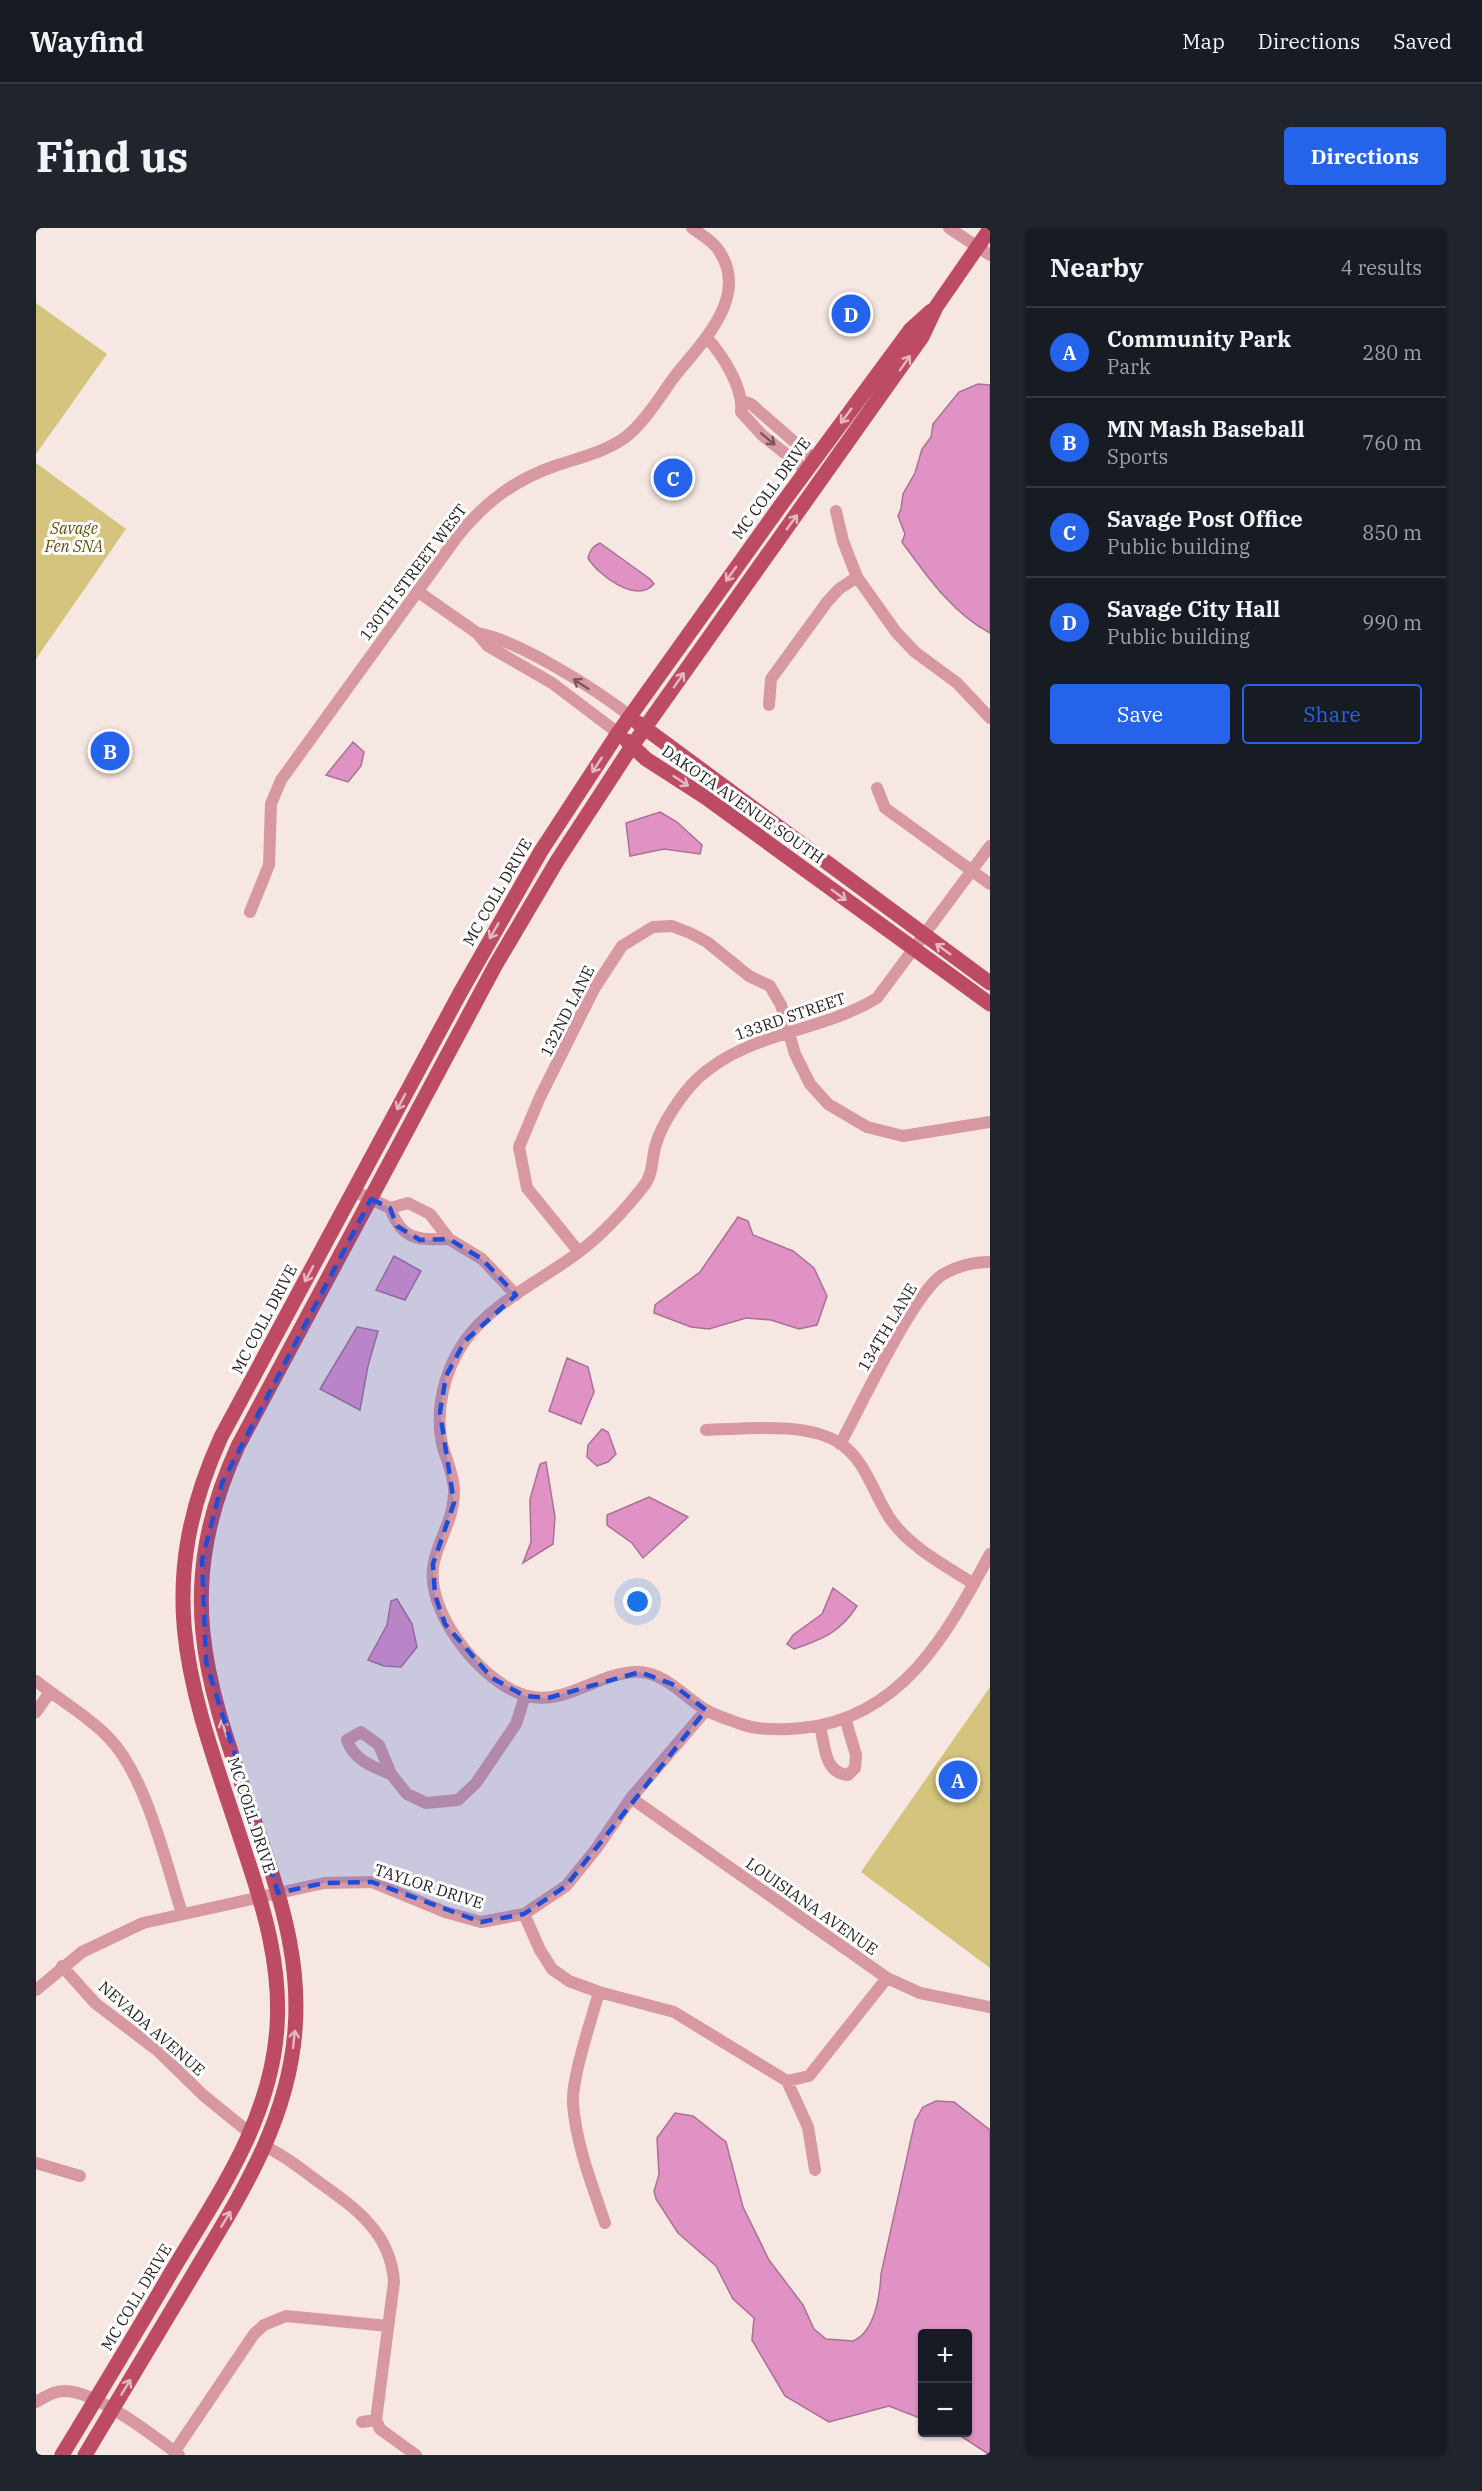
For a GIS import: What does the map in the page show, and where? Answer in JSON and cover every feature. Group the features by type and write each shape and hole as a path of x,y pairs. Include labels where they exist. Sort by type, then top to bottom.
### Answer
{"main road":[{"name":"MC COLL DRIVE","path":"62,2455 232,2172 251,2134 263,2100 272,2063 277,2018 273,1948 260,1897 192,1684 182,1621 184,1556 197,1496 221,1437 500,922 618,733 810,464 911,329 936,307 984,251 990,229"},
{"name":"MC COLL DRIVE","path":"85,2455 266,2147 286,2088 295,2029 294,1967 278,1893 208,1672 201,1622 202,1560 215,1504 238,1446 495,966 578,828 632,746 910,356 936,307"},
{"name":"DAKOTA AVENUE SOUTH","path":"630,716 990,983"},
{"name":"DAKOTA AVENUE SOUTH","path":"618,733 646,759 714,804 990,1004"}],"street":[{"name":"130TH STREET WEST","path":"250,912 269,865 271,804 281,780 469,522 494,497 530,476 582,458 625,437 706,337 724,309 728,283 717,248 692,228"},
{"path":"949,228 984,251"},
{"path":"706,337 726,362 742,401 751,404 810,464"},
{"path":"836,511 843,541 857,577 905,643 957,683 990,718"},
{"path":"769,705 771,679 827,602 839,589 857,577"},
{"name":"DAKOTA AVENUE SOUTH","path":"417,591 477,633 488,646 552,683 618,733"},
{"name":"DAKOTA AVENUE SOUTH","path":"477,633 494,636 549,664 630,716"},
{"path":"877,788 885,808 990,884"},
{"name":"133RD STREET","path":"525,1696 492,1678 446,1624 435,1595 433,1564 450,1524 454,1503 454,1483 441,1441 440,1412 446,1376 465,1341 485,1320 516,1295 579,1252 619,1218 650,1179 656,1142 694,1082 724,1057 757,1041 857,1010 877,998 990,846"},
{"name":"132ND LANE","path":"579,1252 527,1188 519,1147 540,1097 568,1045 594,988 622,946 653,927 672,926 690,933 707,942 749,976 770,986 781,1005 795,1054 810,1084 828,1104 867,1127 903,1136 990,1122"},
{"path":"354,1191 390,1208 408,1203 430,1214 449,1239 482,1259 516,1295"},
{"path":"390,1208 397,1226 420,1240 449,1239"},
{"name":"134TH LANE","path":"840,1444 921,1297 942,1276 974,1262 990,1262"},
{"path":"706,1430 782,1428 814,1434 840,1444 866,1473 891,1521 916,1545 974,1584"},
{"path":"391,1773 406,1794 426,1803 458,1800 476,1783 516,1724 525,1696 548,1698 619,1675 640,1672 657,1676 672,1684 706,1710 747,1726 771,1729 820,1726 845,1718 883,1700 916,1672 974,1584 990,1554"},
{"path":"36,1681 97,1726 124,1756 141,1791 182,1913"},
{"path":"36,1712 50,1692"},
{"name":"TAYLOR DRIVE","path":"36,1990 63,1966 123,1931 182,1913 324,1883 372,1882 445,1912 481,1922 524,1914 566,1886 596,1849 631,1798 706,1710"},
{"path":"820,1726 829,1767 838,1774 848,1775 855,1768 856,1755 845,1718"},
{"name":"LOUISIANA AVENUE","path":"631,1798 887,1978 921,1993 990,2007"},
{"path":"524,1914 540,1950 552,1969 569,1981 599,1992 674,2012 787,2081 808,2127 815,2170"},
{"name":"NEVADA AVENUE","path":"63,1966 95,2003 158,2050 203,2095 251,2134"},
{"path":"787,2081 809,2076 887,1978"},
{"path":"599,1992 585,2038 572,2102 586,2167 605,2223"},
{"path":"266,2147 360,2211 372,2224 382,2241 393,2268 394,2282 376,2420 380,2429 416,2455"},
{"path":"36,2163 80,2176"},
{"path":"36,2402 64,2390 95,2400 177,2453 254,2334 264,2325 286,2316 388,2326"},
{"path":"362,2422 376,2420"}],"highlighted area":[{"path":"371,1199 390,1208 397,1226 420,1240 449,1239 482,1259 516,1295 465,1341 446,1376 440,1412 454,1503 433,1564 435,1595 445,1624 492,1678 525,1696 548,1698 640,1672 672,1684 706,1710 566,1886 524,1914 481,1922 372,1882 324,1883 278,1893 206,1662 202,1560 222,1483"}],"green space":[{"path":"36,303 107,354 36,454"},
{"name":"Savage Fen SNA","path":"36,463 126,529 36,659"},
{"path":"990,1687 990,1968 861,1872"}],"shaded area":[{"path":"978,384 990,385 990,633 952,605 931,580 902,542 905,534 898,516 903,494 915,473 922,449 931,437 933,424 959,392"},
{"path":"600,543 654,584 638,591 618,585 609,579 588,558 595,545"},
{"path":"353,742 364,752 361,766 348,782 326,775"},
{"path":"660,812 677,822 702,845 700,854 664,849 630,856 626,823"},
{"path":"738,1217 748,1221 753,1235 793,1251 814,1268 827,1296 817,1325 799,1329 771,1320 746,1318 709,1329 691,1327 654,1313 655,1305 700,1272"},
{"path":"394,1256 421,1271 405,1300 376,1290"},
{"path":"357,1327 378,1331 368,1366 360,1410 320,1389"},
{"path":"567,1358 588,1367 594,1392 581,1424 549,1411"},
{"path":"602,1429 608,1432 616,1454 608,1462 597,1466 587,1457 588,1445"},
{"path":"546,1462 555,1517 553,1544 523,1563 531,1542 530,1499 540,1464"},
{"path":"649,1497 688,1517 643,1558 632,1543 607,1525 607,1515"},
{"path":"833,1588 857,1606 851,1615 837,1629 822,1638 794,1649 787,1644 793,1635 822,1614"},
{"path":"397,1599 412,1624 417,1647 401,1667 384,1666 368,1660 387,1625 391,1601"},
{"path":"936,2101 954,2102 990,2130 990,2455 962,2437 972,2437 972,2329 918,2329 918,2417 889,2406 829,2422 785,2396 752,2340 754,2318 733,2299 716,2266 678,2233 656,2199 654,2191 659,2175 657,2138 675,2113 693,2116 726,2142 743,2207 769,2260 803,2305 814,2329 826,2339 853,2341 867,2330 875,2312 881,2274 915,2121 923,2107"}],"place":[{"name":"Savage City Hall","path":"851,314"},
{"name":"Savage Post Office","path":"673,478"},
{"name":"MN Mash Baseball","path":"110,751"},
{"name":"Community Park","path":"958,1780"}]}
